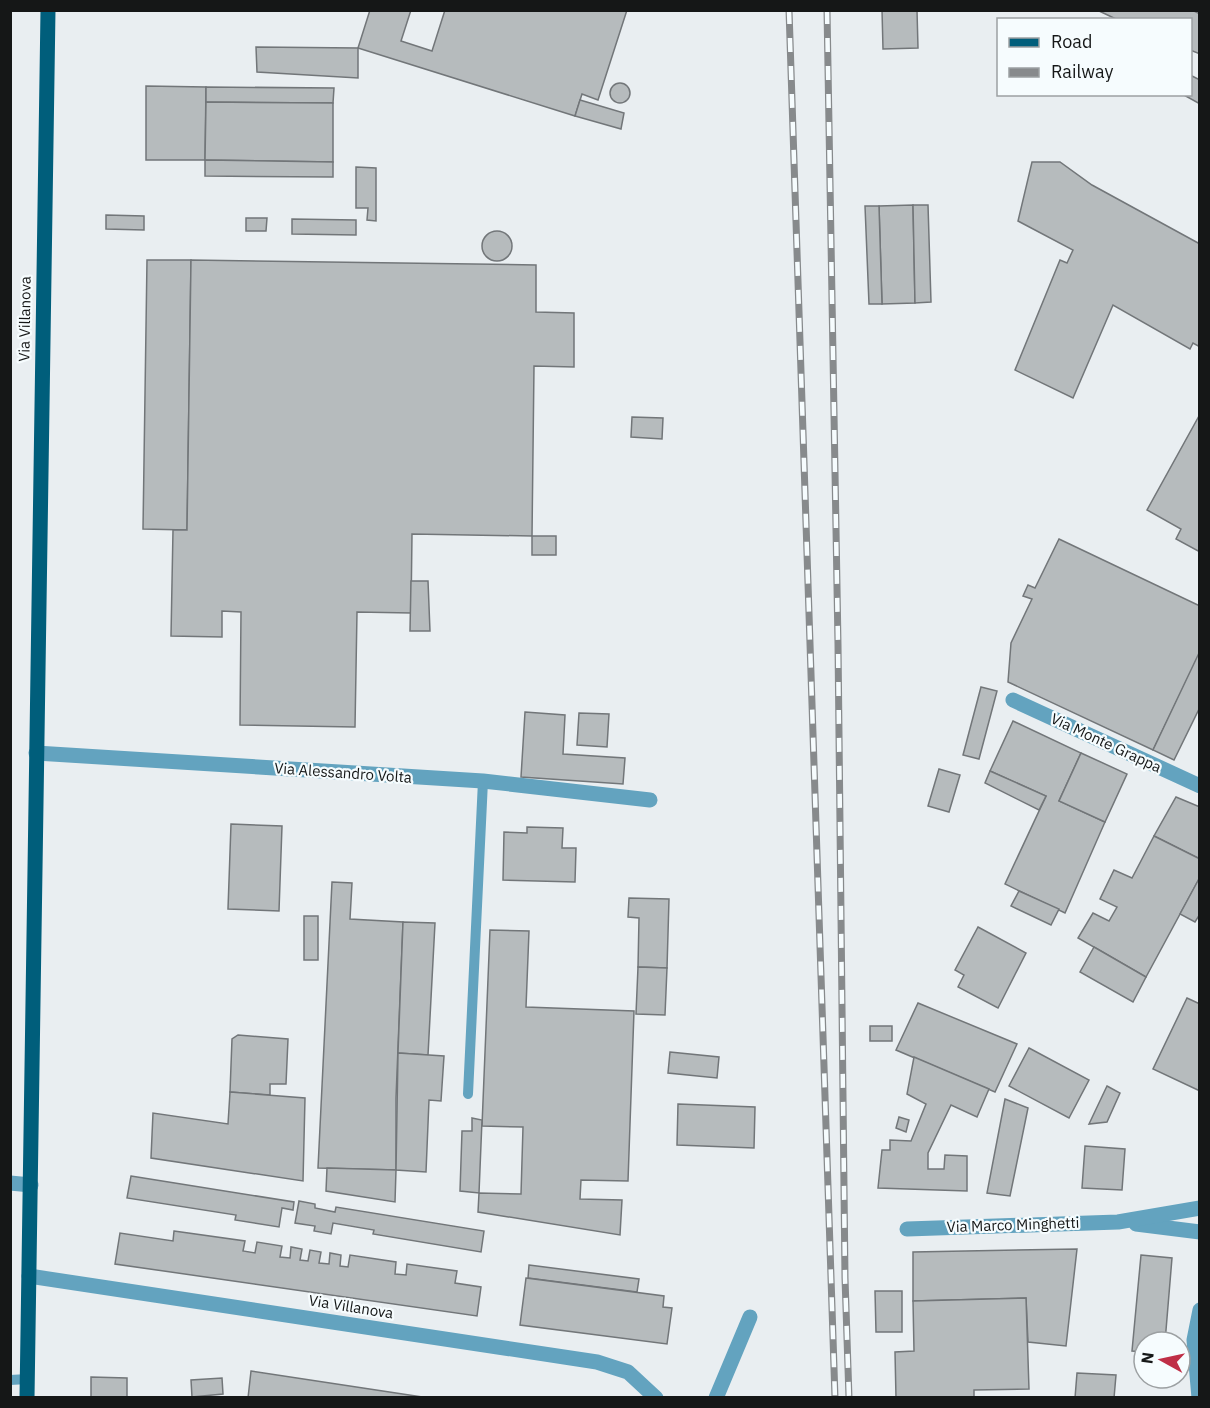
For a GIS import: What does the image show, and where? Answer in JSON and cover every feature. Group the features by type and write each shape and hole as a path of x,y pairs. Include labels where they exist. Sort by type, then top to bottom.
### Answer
{"main road":[{"name":"Via Villanova","path":"27,1398 48,10"}],"street":[{"name":"Via Monte Grappa","path":"1013,700 1200,786"},
{"name":"Via Alessandro Volta","path":"36,753 483,781 650,800"},
{"path":"10,1183 31,1185"},
{"name":"Via Marco Minghetti","path":"907,1229 1118,1222 1200,1208"},
{"name":"Via Marco Minghetti","path":"1118,1222 1200,1232"},
{"name":"Via Villanova","path":"29,1276 597,1362 628,1372 656,1398"},
{"path":"1199,1398 1197,1334 1200,1310"},
{"path":"716,1398 750,1317"}],"lane":[{"path":"468,1094 483,781"},
{"path":"10,1380 28,1380"}],"building":[{"path":"370,10 411,10 401,41 432,51 445,10 627,10 598,100 582,94 575,116 358,48"},
{"path":"882,10 917,10 918,48 883,49"},
{"path":"1097,10 1192,10 1200,14 1200,54 1192,51 1192,18 1114,18"},
{"path":"256,47 358,48 358,78 257,72"},
{"path":"1192,76 1200,80 1200,104 1186,96 1192,96"},
{"path":"616,83 624,83 630,89 630,97 624,103 616,103 610,97 610,89"},
{"path":"146,86 206,87 205,160 146,160"},
{"path":"206,87 334,88 333,103 206,102"},
{"path":"580,100 624,113 621,129 575,116"},
{"path":"206,102 333,103 333,162 205,160"},
{"path":"205,160 333,162 333,177 205,176"},
{"path":"1032,162 1060,162 1092,185 1200,244 1200,347 1193,343 1190,349 1113,305 1073,398 1015,370 1060,260 1067,263 1073,250 1018,221"},
{"path":"356,167 376,168 376,221 367,220 368,208 356,208"},
{"path":"913,205 915,303 882,304 879,206"},
{"path":"913,205 928,205 931,302 915,303"},
{"path":"865,206 879,206 882,304 869,304"},
{"path":"106,215 144,216 144,230 106,229"},
{"path":"246,218 267,218 266,231 246,231"},
{"path":"292,219 356,220 356,235 292,234"},
{"path":"497,231 508,235 512,246 508,257 497,261 486,257 482,246 486,235"},
{"path":"147,260 191,260 187,530 143,529"},
{"path":"191,260 536,265 536,312 574,313 574,367 534,366 532,536 412,534 411,613 357,612 355,727 240,725 241,612 222,611 222,637 171,636 173,530 187,530"},
{"path":"1199,416 1200,552 1176,539 1181,529 1147,510"},
{"path":"632,417 663,418 662,439 631,437"},
{"path":"532,536 556,536 556,555 532,555"},
{"path":"1059,539 1200,606 1200,653 1153,750 1008,682 1011,643 1032,599 1023,596 1028,585 1035,588"},
{"path":"411,581 428,581 430,631 410,631"},
{"path":"1199,653 1200,707 1174,760 1153,750"},
{"path":"981,687 997,691 979,759 963,755"},
{"path":"525,712 565,715 563,754 625,758 623,784 521,777"},
{"path":"579,713 609,714 607,747 577,745"},
{"path":"1013,721 1081,753 1059,801 1105,822 1065,913 1005,884 1046,796 990,771"},
{"path":"1081,753 1127,774 1105,822 1059,801"},
{"path":"939,769 960,775 949,812 928,806"},
{"path":"990,771 1046,796 1039,810 985,783"},
{"path":"1176,797 1200,807 1200,859 1154,836"},
{"path":"231,824 282,826 279,911 228,909"},
{"path":"527,827 563,828 562,848 576,848 575,882 503,880 504,832 527,833"},
{"path":"1154,836 1200,859 1200,877 1146,977 1078,938 1093,913 1109,921 1117,907 1100,899 1114,870 1132,878"},
{"path":"1200,877 1200,914 1195,922 1180,914"},
{"path":"332,882 352,883 350,919 403,922 396,1098 396,1170 318,1168"},
{"path":"1019,891 1059,909 1051,925 1011,906"},
{"path":"629,898 669,899 667,968 638,967 639,918 628,917"},
{"path":"304,916 318,916 318,960 304,960"},
{"path":"403,922 435,923 428,1055 398,1053"},
{"path":"978,927 1026,953 998,1008 958,987 964,975 955,970"},
{"path":"490,930 529,931 526,1007 634,1011 628,1181 581,1180 580,1199 622,1200 620,1235 478,1212 479,1193 521,1194 523,1127 482,1126"},
{"path":"1094,947 1146,977 1133,1002 1080,972"},
{"path":"638,967 667,968 665,1015 636,1014"},
{"path":"1187,998 1200,1004 1200,1091 1153,1069"},
{"path":"918,1003 1017,1044 995,1092 896,1050"},
{"path":"870,1026 892,1026 892,1041 870,1041"},
{"path":"238,1035 288,1039 286,1084 270,1084 270,1095 230,1092 232,1039"},
{"path":"1029,1048 1089,1080 1069,1118 1009,1086"},
{"path":"670,1052 719,1057 717,1078 668,1073"},
{"path":"398,1053 444,1056 441,1101 429,1100 426,1172 396,1170"},
{"path":"914,1057 989,1089 977,1117 951,1105 928,1153 928,1169 944,1169 945,1155 967,1156 967,1191 878,1188 882,1150 890,1150 890,1140 911,1141 926,1104 907,1094"},
{"path":"1107,1086 1120,1093 1107,1122 1089,1124"},
{"path":"230,1092 305,1098 303,1181 151,1158 153,1113 228,1124"},
{"path":"1005,1099 1028,1108 1010,1196 987,1193"},
{"path":"678,1104 755,1107 754,1148 677,1145"},
{"path":"899,1117 909,1120 906,1132 896,1128"},
{"path":"472,1118 482,1120 479,1193 460,1191 462,1131 472,1131"},
{"path":"1085,1146 1125,1149 1122,1190 1082,1188"},
{"path":"327,1168 396,1170 395,1202 326,1191"},
{"path":"131,1176 294,1202 293,1210 282,1208 279,1227 235,1220 236,1215 127,1198"},
{"path":"299,1201 315,1204 315,1208 335,1212 336,1207 484,1231 481,1252 373,1234 374,1230 333,1223 331,1234 314,1231 315,1226 295,1223"},
{"path":"174,1231 245,1241 243,1251 255,1253 257,1242 282,1246 280,1257 290,1258 291,1247 302,1249 300,1260 308,1261 310,1250 321,1252 319,1263 329,1264 330,1253 341,1255 340,1266 348,1267 350,1255 396,1262 395,1274 406,1275 407,1264 457,1271 455,1283 481,1287 477,1316 115,1264 120,1233 173,1241"},
{"path":"1077,1249 1066,1346 1028,1342 1026,1298 913,1301 913,1252"},
{"path":"1141,1255 1172,1258 1166,1330 1134,1330"},
{"path":"529,1265 639,1279 637,1292 528,1278"},
{"path":"526,1278 664,1296 663,1307 672,1308 667,1344 520,1325"},
{"path":"875,1291 902,1291 902,1332 876,1332"},
{"path":"1026,1298 1029,1389 974,1390 974,1398 896,1398 895,1352 914,1351 913,1301"},
{"path":"251,1371 429,1398 248,1398"},
{"path":"1077,1373 1116,1375 1114,1398 1075,1398"},
{"path":"91,1377 127,1378 127,1398 91,1398"},
{"path":"222,1378 223,1394 192,1397 191,1380"}],"railway":[{"path":"789,10 835,1398"},
{"path":"827,10 838,644 845,1278 849,1398"}]}
